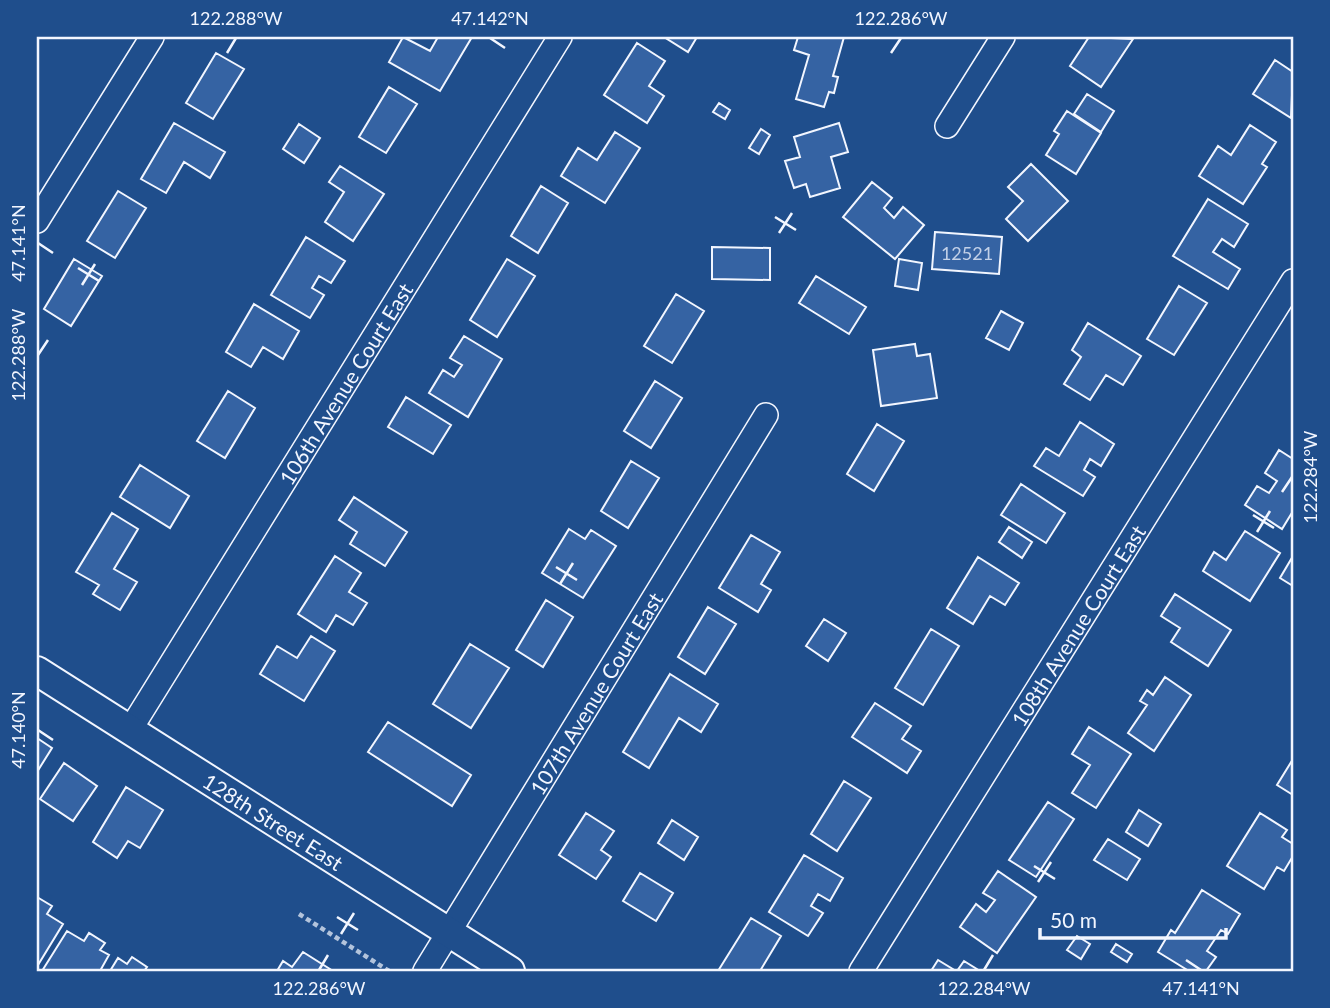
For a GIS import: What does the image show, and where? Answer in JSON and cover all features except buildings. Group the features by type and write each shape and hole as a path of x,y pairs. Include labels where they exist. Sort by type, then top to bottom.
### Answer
{"street":[{"path":"37,221 152,37"},
{"name":"106th Avenue Court East","path":"130,730 560,37"},
{"path":"947,126 1003,37"},
{"name":"108th Avenue Court East","path":"861,971 1293,281"},
{"name":"107th Avenue Court East","path":"425,971 766,415"},
{"name":"128th Street East","path":"37,671 510,971"}],"path":[{"path":"299,914 389,971"}]}
